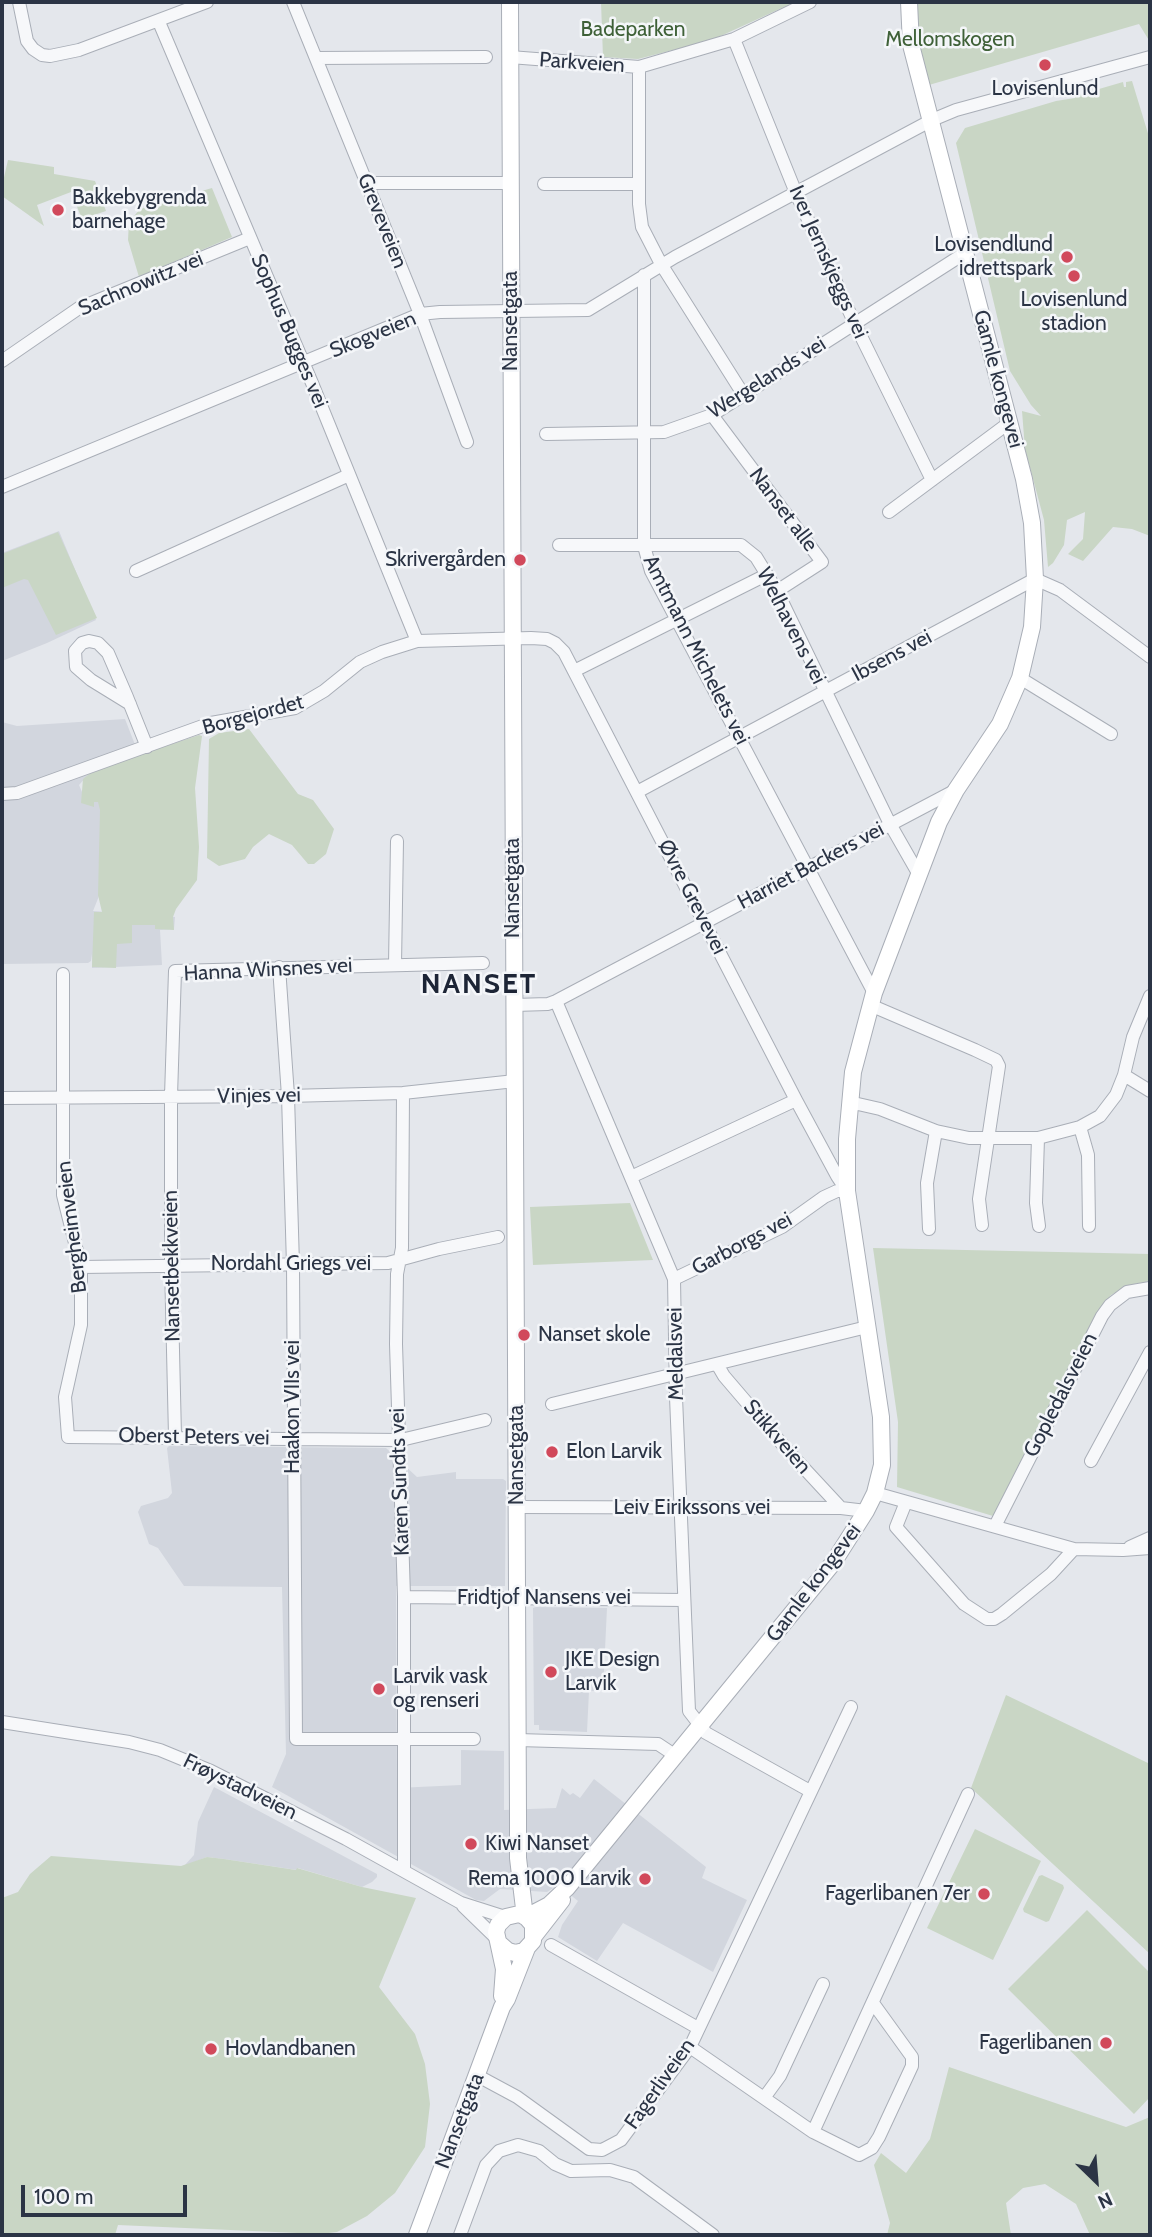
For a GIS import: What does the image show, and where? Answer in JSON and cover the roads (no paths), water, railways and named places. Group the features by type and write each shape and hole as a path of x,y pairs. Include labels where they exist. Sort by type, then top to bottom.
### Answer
{"main road":[{"name":"Nansetgata","path":"510,2 517,1740 518,1858 525,1917"},
{"name":"Gamle kongevei","path":"525,1917 548,1905 567,1888 833,1563 875,1493 882,1465 883,1440 847,1191 849,1105 855,1062 872,999 939,822 956,790 1000,724 1020,678 1031,627 1035,579 1029,500 911,45 909,2"},
{"name":"Nansetgata","path":"505,1917 518,1858"},
{"name":"Gamle kongevei","path":"531,1942 563,1898 567,1888"},
{"path":"519,1914 525,1917 533,1925 531,1942 515,1953 508,1951 498,1942 498,1925 505,1917 519,1914"},
{"name":"Nansetgata","path":"498,1942 504,1969 502,2007"},
{"name":"Nansetgata","path":"417,2235 502,2007 531,1942"}],"street":[{"path":"19,2 27,41 41,55 61,55 79,50 207,2"},
{"name":"Greveveien","path":"293,2 420,314 467,442"},
{"path":"734,39 810,2"},
{"name":"Sophus Bugges vei","path":"159,22 303,362 417,641"},
{"name":"Parkveien","path":"510,57 639,67 734,39"},
{"name":"Iver Jernskjeggs vei","path":"734,39 796,192 854,322 932,480"},
{"path":"316,58 486,57"},
{"name":"Skogveien","path":"2,486 420,314 588,310 661,264 932,120 956,110 1150,57"},
{"path":"639,67 639,184 642,228 661,264 743,394"},
{"path":"367,183 510,183"},
{"path":"544,184 639,184"},
{"name":"Sachnowitz vei","path":"2,361 79,308 250,238"},
{"name":"Wergelands vei","path":"546,434 645,434 676,429 712,415 965,253"},
{"name":"Amtmann Michelets vei","path":"644,275 644,546 651,571 808,869 872,999"},
{"name":"Nanset alle","path":"712,415 822,562 777,591"},
{"path":"889,512 1010,422"},
{"path":"136,571 349,475"},
{"name":"Welhavens vei","path":"559,545 741,545 756,557 777,591 890,824 919,873"},
{"path":"574,671 766,575"},
{"path":"1035,579 1060,590 1150,657"},
{"name":"Ibsens vei","path":"637,792 1035,579"},
{"name":"Borgejordet","path":"2,794 17,793 211,723 295,708 324,691 360,662 417,641 513,638"},
{"name":"Øvre Grevevei","path":"513,638 547,639 564,652 796,1100 847,1191"},
{"path":"130,704 91,680 76,667 75,651 82,643 98,643 108,653 130,704 147,747"},
{"path":"1020,678 1111,734"},
{"name":"Harriet Backers vei","path":"514,1005 556,1002 956,790"},
{"path":"395,965 397,841"},
{"name":"Hanna Winsnes vei","path":"171,1096 175,971 483,963"},
{"name":"Haakon VIIs vei","path":"279,967 288,1096 293,1265 296,1739 404,1741"},
{"name":"Bergheimveien","path":"63,974 64,1195 81,1267 81,1325 65,1397 68,1437"},
{"path":"849,1105 858,1104 880,1109 936,1131 969,1138 1038,1138 1080,1127 1100,1116 1115,1095 1124,1076 1133,1037 1150,996"},
{"path":"872,999 996,1060 999,1066 979,1199 982,1224"},
{"name":"Meldalsvei","path":"556,1002 670,1264 674,1279 689,1711 700,1727"},
{"path":"1124,1076 1150,1091"},
{"name":"Vinjes vei","path":"2,1098 403,1093 515,1081"},
{"name":"Karen Sundts vei","path":"403,1093 402,1248 397,1274 396,1344 404,1597 404,1871"},
{"name":"Nansetbekkveien","path":"171,1096 175,1436"},
{"path":"631,1177 796,1100"},
{"path":"1080,1127 1088,1155 1089,1226"},
{"path":"929,1229 927,1183 936,1131"},
{"path":"1038,1138 1036,1203 1039,1226"},
{"name":"Garborgs vei","path":"674,1279 782,1227 824,1197 837,1191 847,1191"},
{"name":"Nordahl Griegs vei","path":"81,1267 388,1263 439,1248 498,1237"},
{"name":"Gopledalsveien","path":"995,1526 1102,1315 1127,1292 1150,1288"},
{"path":"552,1404 867,1327"},
{"path":"1091,1461 1150,1352"},
{"name":"Stikkveien","path":"717,1364 724,1376 789,1452 841,1508"},
{"name":"Oberst Peters vei","path":"68,1437 401,1440 485,1419"},
{"path":"875,1493 1074,1549 1150,1548"},
{"path":"906,1502 896,1527 964,1604 988,1619 995,1619 1002,1614 1051,1574 1074,1549"},
{"name":"Leiv Eirikssons vei","path":"517,1507 841,1508 866,1511"},
{"path":"1123,1550 1150,1538"},
{"name":"Fridtjof Nansens vei","path":"404,1597 684,1600"},
{"name":"Fagerliveien","path":"478,2076 517,2097 589,2150 602,2150 621,2140 690,2047 851,1707"},
{"name":"Frøystadveien","path":"2,1722 129,1742 160,1750 211,1771 461,1903 505,1917"},
{"path":"700,1727 706,1733 810,1791"},
{"path":"404,1741 474,1740"},
{"path":"517,1740 657,1744 676,1756"},
{"path":"813,2132 968,1794"},
{"name":"Frøystadveien","path":"461,1903 498,1942"},
{"name":"Fagerliveien","path":"551,1945 698,2028"},
{"path":"764,2098 780,2076 823,1984"},
{"path":"690,2047 813,2132 859,2155 872,2148 879,2137 912,2066 912,2057 873,2003"},
{"path":"460,2235 486,2165 499,2151 518,2145 539,2151 555,2164 571,2171 610,2170 634,2177 713,2235"}],"place":[{"name":"Lovisenlund","path":"1045,65"},
{"name":"Bakkebygrenda barnehage","path":"58,210"},
{"name":"Lovisendlund idrettspark","path":"1067,257"},
{"name":"Lovisenlund stadion","path":"1074,276"},
{"name":"Skrivergården","path":"520,560"},
{"name":"Nanset skole","path":"524,1335"},
{"name":"Elon Larvik","path":"552,1452"},
{"name":"JKE Design Larvik","path":"551,1672"},
{"name":"Larvik vask og renseri","path":"379,1689"},
{"name":"Kiwi Nanset","path":"471,1844"},
{"name":"Rema 1000 Larvik","path":"645,1879"},
{"name":"Fagerlibanen 7er","path":"984,1894"},
{"name":"Fagerlibanen","path":"1106,2043"},
{"name":"Hovlandbanen","path":"211,2049"}],"district":[{"name":"NANSET","path":"479,985"}],"park label":[{"name":"Badeparken","path":"633,30"},
{"name":"Mellomskogen","path":"950,40"}]}
